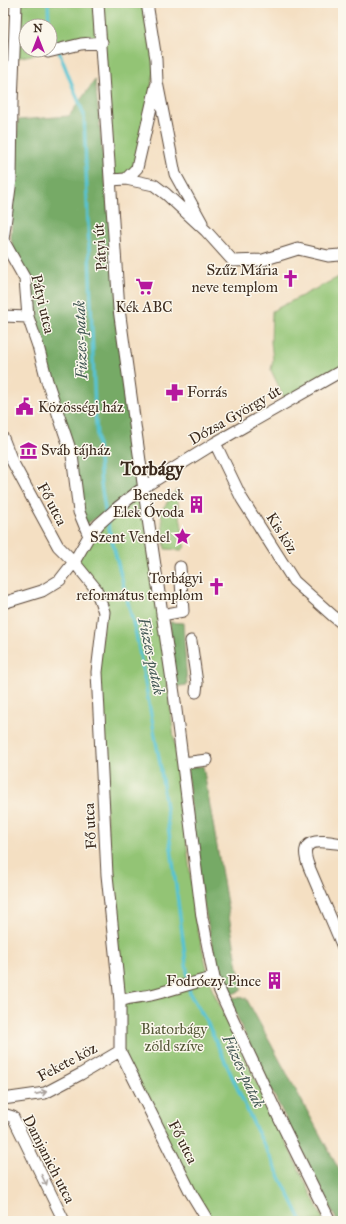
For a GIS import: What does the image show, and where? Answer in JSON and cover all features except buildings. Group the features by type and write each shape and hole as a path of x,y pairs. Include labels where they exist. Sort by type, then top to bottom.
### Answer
{"street":[{"name":"Pátyi utca","path":"16,3 13,66 11,180 3,240 24,279 28,318 38,346 47,382 72,455 79,512 90,536"},
{"name":"Pátyi út","path":"98,3 102,42 119,308 144,487"},
{"path":"147,3 156,59 157,82 175,174 206,231"},
{"path":"58,50 81,44 102,42"},
{"path":"126,179 137,168 157,82"},
{"path":"110,180 126,179 154,185 166,194 206,231 233,261 264,260 298,249 328,256 343,254"},
{"path":"3,316 28,318"},
{"name":"Dózsa György út","path":"3,603 42,591 60,580 74,562 99,524 144,487 215,443 343,370"},
{"name":"Fő utca","path":"3,438 12,461 58,546 74,562 96,589 104,612 97,672 107,875 120,1001 120,1051 191,1193 208,1221"},
{"name":"Kis köz","path":"215,443 242,499 294,581 332,616 343,624"},
{"path":"144,487 202,917 214,978 279,1118 330,1221"},
{"path":"162,614 183,611 180,567"},
{"path":"191,641 197,683 196,692"},
{"path":"182,763 207,760"},
{"path":"343,844 320,841 312,842 306,846 305,854 309,867 343,947"},
{"path":"120,1001 128,998 150,995 214,978"},
{"name":"Fekete köz","path":"3,1099 45,1093 120,1051"},
{"name":"Damjanich utca","path":"3,1114 13,1117 64,1221"}],"green space":[{"path":"16,3 147,3 156,59 137,168 111,180 102,42 81,44 58,49 58,18 18,18 18,58 13,59"},
{"path":"95,80 137,492 85,525 11,239 18,120 69,116"},
{"path":"343,275 343,370 286,402 271,370 273,360 271,342 272,311"},
{"name":"Biatorbágy zöld szíve","path":"144,487 196,922 212,989 324,1221 208,1221 120,1051 98,672 104,612 74,562 99,524"},
{"path":"176,490 185,547 182,550 165,549 161,511"},
{"path":"170,622 183,623 187,685 173,687"},
{"path":"203,766 242,990 223,998 196,866 187,768"},
{"path":"228,997 246,998 343,1177 343,1221 337,1221 264,1075"}],"waterway":[{"name":"Füzes-patak","path":"48,3 49,18"},
{"name":"Füzes-patak","path":"58,49 84,115 95,412 101,484 106,515"},
{"name":"Füzes-patak","path":"107,521 136,634 160,763 190,994 208,1024 256,1129 302,1221"}],"place":[{"name":"Szűz Mária neve templom","path":"291,279"},
{"name":"Kék ABC","path":"144,286"},
{"name":"Forrás","path":"174,392"},
{"name":"Közösségi ház","path":"25,407"},
{"name":"Sváb tájház","path":"28,450"},
{"name":"Benedek Elek Óvoda","path":"197,504"},
{"name":"Szent Vendel","path":"183,537"},
{"name":"Torbágyi református templom","path":"216,587"},
{"name":"Fodróczy Pince","path":"274,981"}],"district":[{"name":"Torbágy","path":"152,468"}]}
